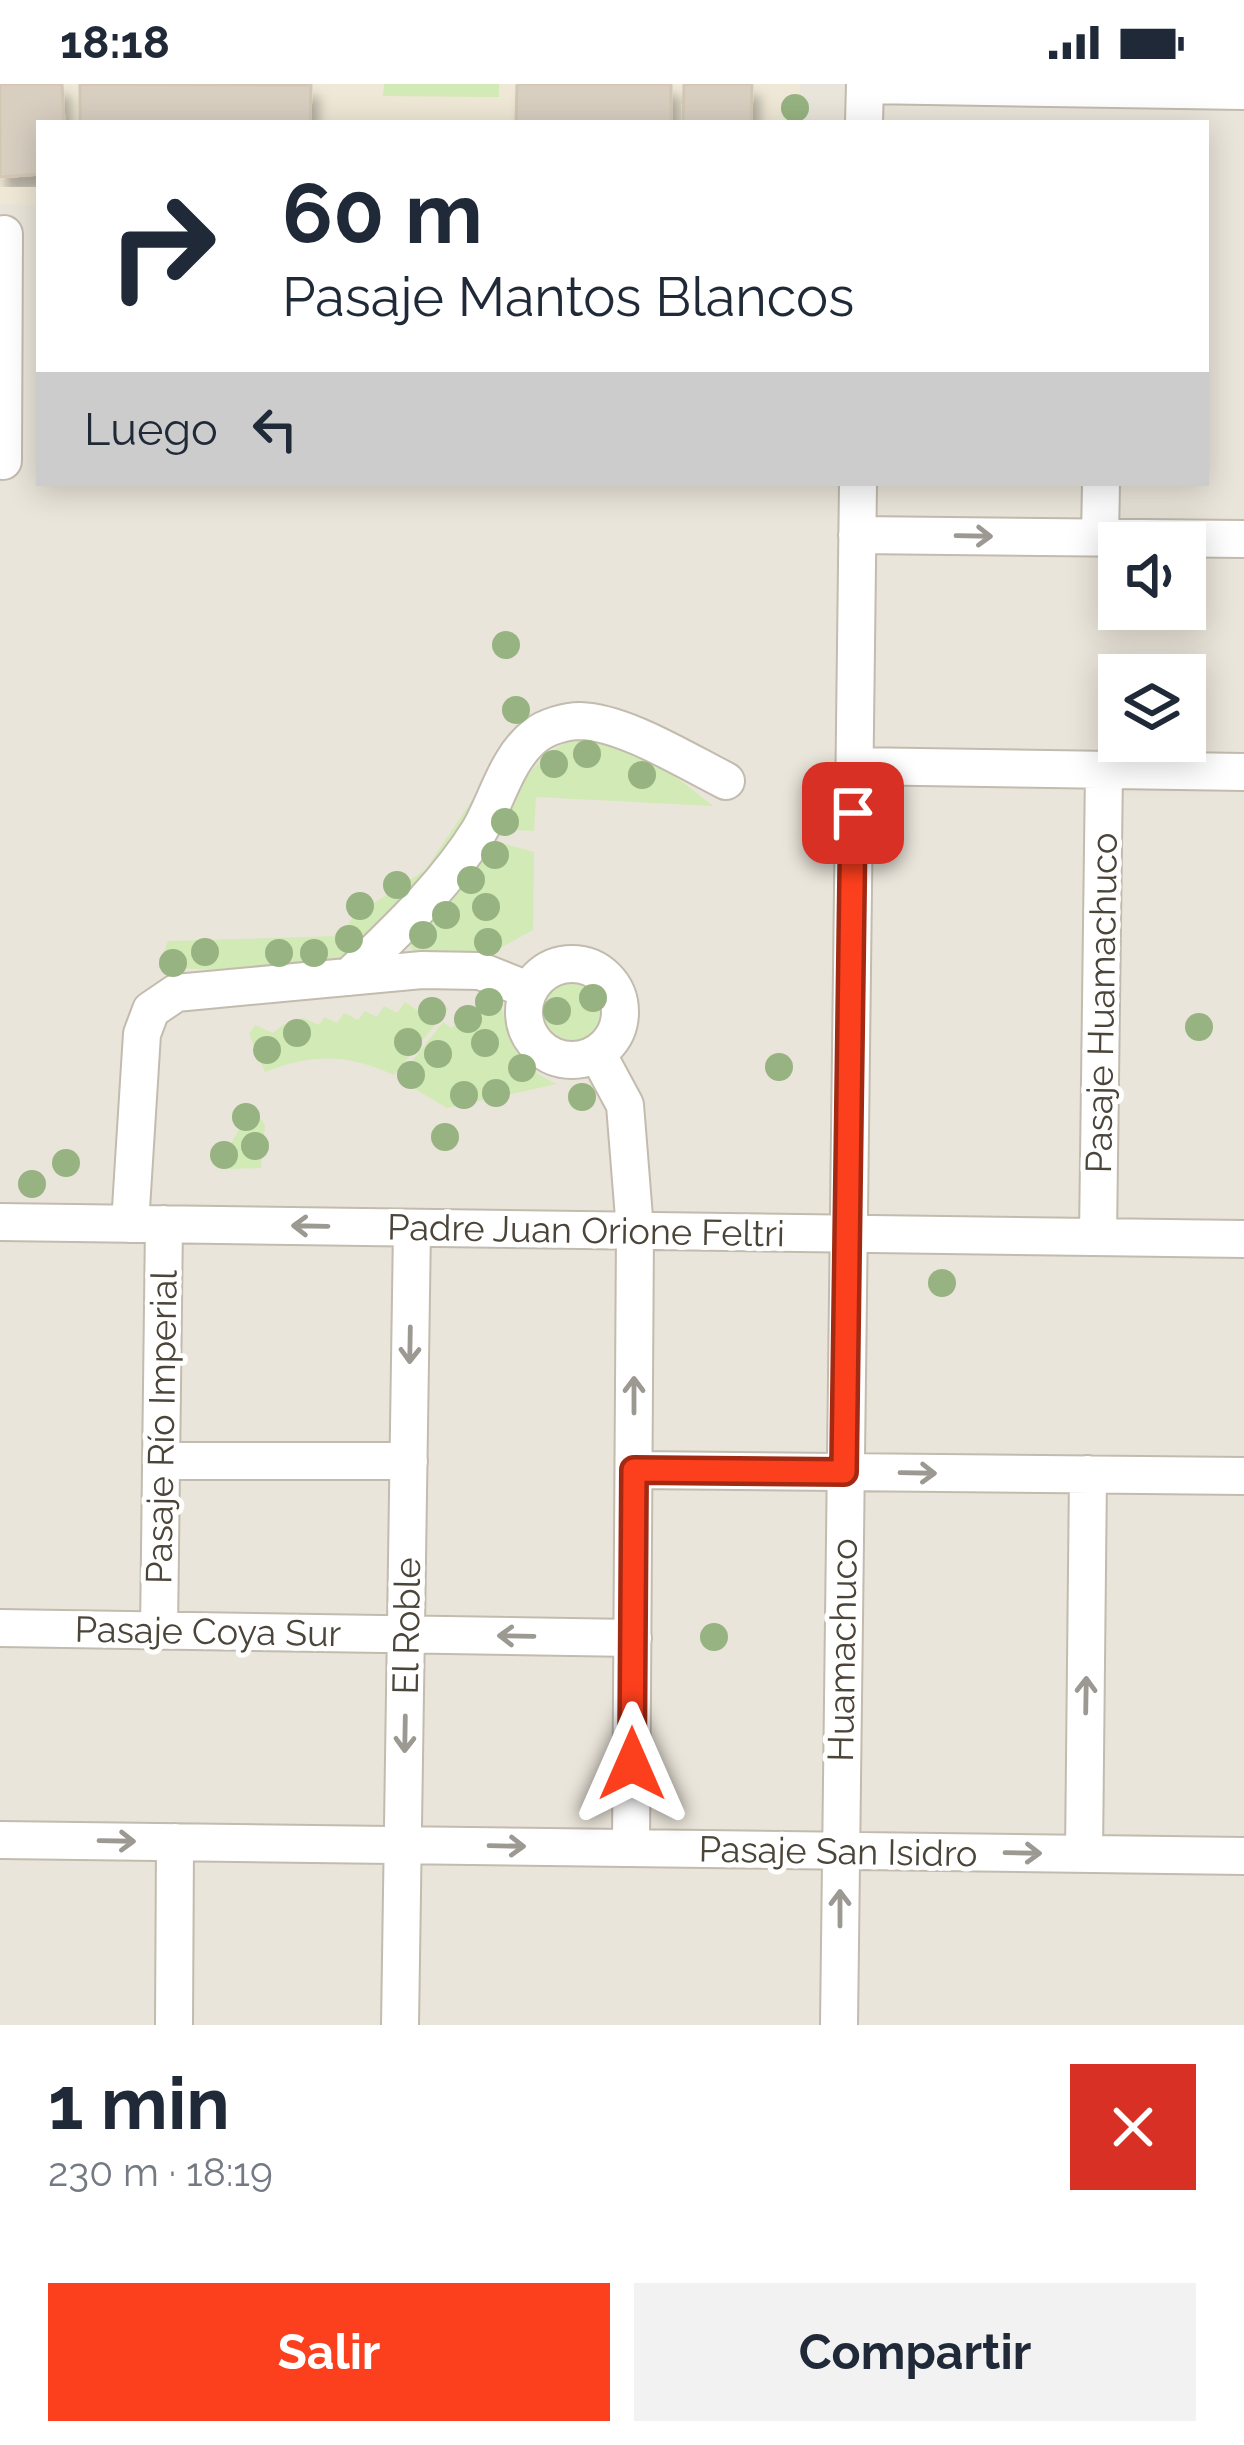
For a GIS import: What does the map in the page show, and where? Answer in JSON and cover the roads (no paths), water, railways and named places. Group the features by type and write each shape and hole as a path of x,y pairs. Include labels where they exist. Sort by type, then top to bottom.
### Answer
{"street":[{"path":"864,120 865,84 1104,106 1244,91"},
{"path":"3,461 14,234"},
{"name":"Huamachuco","path":"839,2025 858,486"},
{"path":"1100,486 1100,522"},
{"path":"857,536 1098,538"},
{"path":"1206,539 1244,539"},
{"path":"349,977 446,877 480,829 512,764 535,736 579,721 608,727 726,781"},
{"path":"854,766 1244,772"},
{"name":"Pasaje Huamachuco","path":"1099,1237 1104,770"},
{"path":"579,963 605,976 620,1002 620,1017 609,1043 597,1053 566,1060 538,1046 528,1034 524,1018 528,990 537,977 563,964 579,963"},
{"name":"Pasaje Río Imperial","path":"159,1630 161,1461 142,1034 152,1010 176,993 422,970 480,971 528,990"},
{"path":"597,1053 625,1106 635,1230 631,1848"},
{"name":"Padre Juan Orione Feltri","path":"0,1222 1244,1238"},
{"name":"El Roble","path":"400,2025 412,1228"},
{"path":"161,1461 409,1462"},
{"path":"634,1470 1244,1476"},
{"path":"1084,1854 1088,1474"},
{"name":"Pasaje Coya Sur","path":"0,1628 633,1638"},
{"name":"Pasaje San Isidro","path":"0,1840 1244,1856"},
{"path":"174,2025 176,1842"}]}
